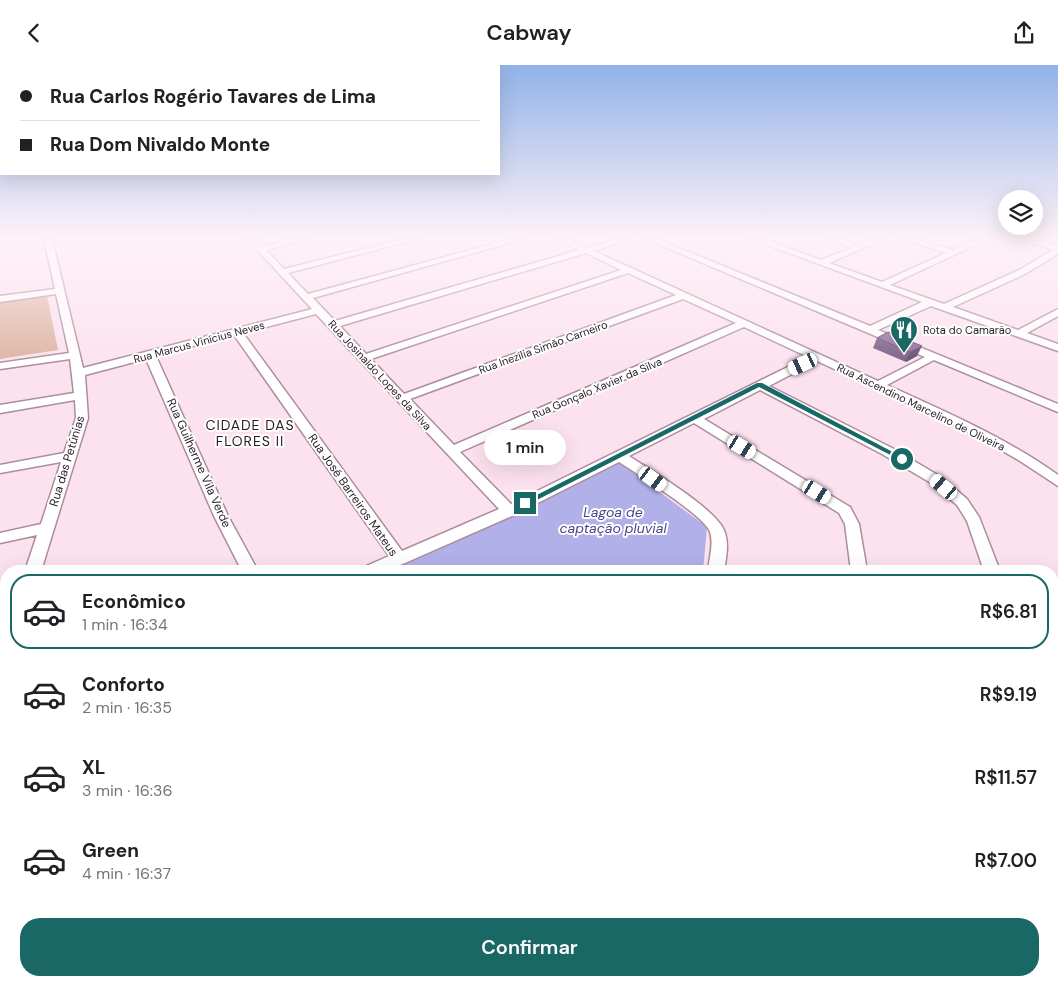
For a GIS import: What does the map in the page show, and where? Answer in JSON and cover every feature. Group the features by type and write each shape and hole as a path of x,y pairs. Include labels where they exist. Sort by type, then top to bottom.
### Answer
{"street":[{"name":"Rua das Petúnias","path":"35,565 82,418 82,395 79,373 58,282"},
{"name":"Rua Josinaldo Lopes da Silva","path":"291,282 366,358 509,511"},
{"path":"307,297 362,282"},
{"path":"333,325 478,282"},
{"path":"366,358 597,282"},
{"name":"Rua Ascendino Marcelino de Oliveira","path":"653,282 999,442 1058,482"},
{"path":"754,282 1058,407"},
{"path":"774,282 1058,398"},
{"path":"874,282 1058,348"},
{"path":"882,285 889,282"},
{"path":"946,307 1000,282"},
{"path":"0,299 60,291"},
{"name":"Rua Inezília Simão Carneiro","path":"403,398 683,296"},
{"path":"870,330 931,302"},
{"name":"Rua Marcus Vinícius Neves","path":"79,373 319,310"},
{"path":"1018,334 1057,313"},
{"name":"Rua Gonçalo Xavier da Silva","path":"452,451 743,324"},
{"name":"Rua José Barreiros Mateus","path":"237,332 398,559"},
{"path":"0,366 74,355"},
{"name":"Rua Guilherme Vila Verde","path":"150,355 221,515 247,565"},
{"path":"879,385 934,355"},
{"path":"384,565 509,511 817,357"},
{"path":"760,385 887,451 936,480 962,502 974,521 990,565"},
{"path":"0,409 82,395"},
{"path":"694,418 845,510 852,524 858,565"},
{"path":"0,469 70,456"},
{"path":"619,456 716,527 718,536 716,565"},
{"path":"0,538 47,528"}],"shaded area":[{"path":"47,295 58,350 0,359 0,301"}],"water":[{"name":"Lagoa de captação pluvial","path":"619,462 707,527 704,565 397,565"}],"building":[{"path":"888,332 922,346 910,352 877,338"}],"place":[{"name":"Rota do Camarão","path":"904,354"}],"district":[{"name":"CIDADE DAS FLORES II","path":"250,433"}],"route":[{"path":"525,503 760,385 902,459"}]}
